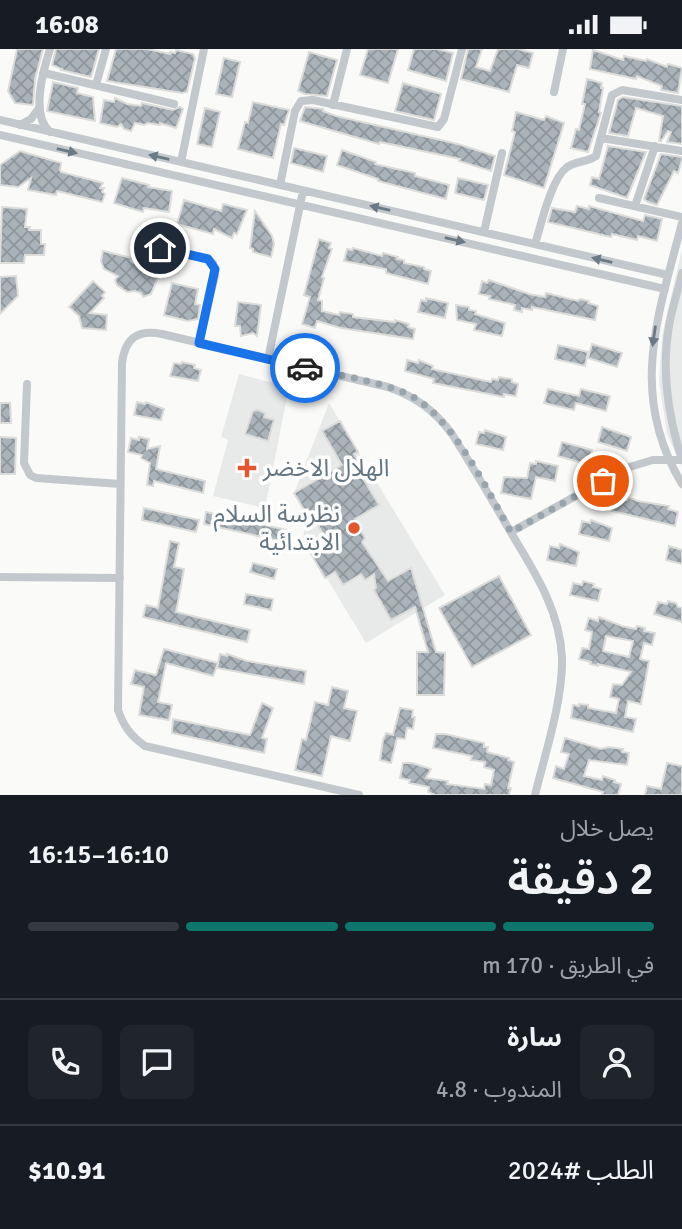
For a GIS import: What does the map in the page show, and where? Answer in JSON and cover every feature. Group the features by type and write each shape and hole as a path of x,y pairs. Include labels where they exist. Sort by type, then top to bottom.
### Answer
{"street":[{"path":"50,49 39,108 43,125 51,133"},
{"path":"96,85 106,49"},
{"path":"181,162 205,49"},
{"path":"333,105 347,49"},
{"path":"280,185 297,105 307,99 438,127 444,119 463,49"},
{"path":"554,92 563,49"},
{"path":"44,73 174,104"},
{"path":"535,244 548,201 563,171 569,165 591,160 596,156 611,101 617,92 627,90 682,100"},
{"path":"20,125 32,119 39,108"},
{"path":"0,120 668,275"},
{"path":"0,135 665,289"},
{"path":"601,138 682,151"},
{"path":"635,206 655,146"},
{"path":"484,232 502,153"},
{"path":"268,359 303,191"},
{"path":"599,198 682,217"},
{"path":"682,223 654,331 651,389 656,425 668,460 682,484"},
{"path":"139,243 208,259 213,263 215,275 199,343"},
{"path":"511,532 626,468 653,460 682,460 668,404 665,359 669,325 682,273"},
{"path":"359,795 145,746 132,737 123,725 118,710 123,351 129,341 139,334 151,331 388,387 425,404 440,418 539,580 551,605 559,633 562,658 560,684 536,795"},
{"path":"27,384 24,463 30,475 36,478 120,484"},
{"path":"0,577 120,578"}],"shaded area":[{"path":"682,249 682,467 667,434 659,381 662,336"},
{"name":"الهلال الاخضر","path":"239,374 289,387 265,508 213,496 228,440 221,437"},
{"name":"نظرسة السلام الابتدائية","path":"329,403 445,595 366,643 303,539 306,517 294,493"}],"building":[{"path":"17,49 43,49 35,79 33,105 15,103 8,91"},
{"path":"56,49 99,49 91,77 61,70 52,65"},
{"path":"116,49 147,49 170,54 176,50 193,54 195,58 187,92 107,81"},
{"path":"368,49 398,49 388,83 360,75"},
{"path":"414,49 438,49 453,53 446,81 408,70"},
{"path":"468,49 482,49 476,67 490,71 498,49 518,49 533,53 529,68 517,65 509,92 461,79"},
{"path":"593,50 623,60 624,56 646,61 647,59 667,67 668,64 682,68 678,93 661,90 662,86 637,76 636,79 590,69"},
{"path":"309,52 337,60 327,96 298,91"},
{"path":"224,58 240,62 232,97 216,94"},
{"path":"587,79 602,83 603,88 601,113 588,152 571,148 576,129 579,130"},
{"path":"53,82 78,88 77,93 93,97 95,121 47,111"},
{"path":"403,83 441,94 434,120 395,111"},
{"path":"623,97 682,106 682,144 667,142 671,132 668,131 659,141 663,116 636,108 628,136 609,133 618,100"},
{"path":"115,98 127,104 141,106 142,103 173,110 180,107 183,109 176,128 160,123 135,123 131,131 124,129 121,124 117,127 100,123 104,100 114,102"},
{"path":"253,102 289,110 284,125 281,124 273,158 238,149"},
{"path":"305,107 323,109 336,116 458,144 495,156 491,171 459,161 460,159 380,142 379,144 300,121"},
{"path":"205,108 220,112 212,147 197,144"},
{"path":"516,112 544,120 546,116 564,123 544,188 504,175 515,132 512,131"},
{"path":"608,146 646,152 627,198 590,185 592,177 599,179"},
{"path":"294,148 327,156 323,172 291,163"},
{"path":"342,150 376,162 375,164 415,173 415,176 449,185 446,199 378,181 337,165"},
{"path":"20,151 61,163 61,172 103,183 100,188 104,188 102,192 105,194 102,202 57,191 56,195 28,190 31,178 18,187 0,185 0,165"},
{"path":"661,154 682,157 682,160 678,173 674,171 657,205 644,199"},
{"path":"122,178 149,185 148,187 172,191 169,212 144,208 143,212 114,203"},
{"path":"458,178 488,185 484,200 455,193"},
{"path":"184,200 221,211 223,204 247,210 237,234 234,233 232,238 214,229 213,234 177,224"},
{"path":"577,206 589,209 589,206 643,221 645,215 662,219 657,241 638,236 637,240 612,234 611,237 548,222 552,208 575,212"},
{"path":"2,207 27,209 25,227 30,227 29,230 41,230 41,244 45,244 44,255 25,255 24,263 0,263"},
{"path":"255,211 272,236 274,244 271,257 253,252 250,248"},
{"path":"319,239 331,243 329,248 332,249 322,277 324,278 318,300 322,301 322,311 409,324 408,327 415,329 413,339 341,328 317,321 315,328 302,324 310,297 304,295"},
{"path":"353,248 382,256 383,253 398,257 397,259 404,260 404,263 424,267 431,271 428,284 386,273 386,269 344,261 347,249"},
{"path":"103,251 132,258 131,261 146,270 160,273 151,294 143,297 141,293 127,292 117,285 115,280 118,276 104,269 101,261"},
{"path":"16,276 18,296 0,314 0,277"},
{"path":"489,280 529,294 545,297 546,293 589,301 588,303 598,306 595,320 532,307 532,310 522,308 522,312 514,310 515,305 479,294 482,281 487,283"},
{"path":"93,281 105,292 102,296 104,298 90,313 107,315 106,330 82,328 79,316 69,307"},
{"path":"172,283 198,289 195,304 200,305 198,319 188,321 164,315"},
{"path":"426,298 448,303 445,318 418,312 421,300 426,301"},
{"path":"238,302 261,305 257,336 253,333 241,336 240,326 235,326"},
{"path":"456,305 469,307 469,310 476,311 475,314 505,323 502,336 474,330 476,324 457,320"},
{"path":"592,344 622,353 617,367 588,358"},
{"path":"558,345 588,352 585,366 555,359"},
{"path":"407,360 418,363 419,360 433,366 432,369 491,382 499,377 512,379 512,382 518,384 516,396 504,394 504,397 433,383 434,379 405,371"},
{"path":"174,363 195,365 194,368 201,370 198,381 170,376"},
{"path":"548,389 579,396 581,389 610,396 606,411 576,403 574,410 544,403"},
{"path":"137,402 146,402 164,409 161,420 134,415"},
{"path":"0,403 10,403 11,423 0,423"},
{"path":"253,411 265,413 264,417 274,420 268,441 245,434"},
{"path":"340,421 358,452 354,454 366,475 362,477 379,505 355,519 365,538 362,542 388,581 411,568 436,652 445,653 444,695 417,695 417,652 428,652 415,607 391,620 374,590 374,574 365,580 361,574 343,585 335,572 325,578 310,552 328,542 308,509 305,511 294,493 342,465 322,431"},
{"path":"602,427 631,437 627,451 598,442"},
{"path":"485,430 506,437 503,450 476,444 479,432 484,433"},
{"path":"0,437 16,438 15,474 0,474"},
{"path":"139,437 149,439 147,449 160,446 156,469 205,481 203,493 154,481 153,486 147,485 150,463 141,458 142,455 128,452 131,438 139,440"},
{"path":"562,442 592,450 588,465 558,456"},
{"path":"536,461 558,466 555,481 536,477 531,499 501,493 504,477 527,478 530,463 536,464"},
{"path":"615,497 627,500 628,497 669,506 668,509 678,512 675,526 612,511"},
{"path":"144,508 199,520 196,532 142,520"},
{"path":"206,512 287,530 285,542 204,524"},
{"path":"591,520 612,528 609,541 579,534 582,521 590,523"},
{"path":"170,541 179,543 174,567 184,569 176,612 250,630 247,642 143,617 146,605 158,608"},
{"path":"560,544 579,552 576,566 547,560 550,546 559,548"},
{"path":"669,546 682,550 682,564 666,560"},
{"path":"253,563 277,569 274,579 250,572"},
{"path":"499,576 531,635 472,667 439,608"},
{"path":"583,581 601,589 598,601 570,595 573,583 582,585"},
{"path":"246,594 273,599 271,610 244,604"},
{"path":"668,601 682,608 682,622 654,614 658,602 667,604"},
{"path":"599,617 622,626 636,629 637,626 645,628 644,631 655,633 652,645 644,643 640,659 649,661 641,704 628,701 625,717 636,719 633,732 571,718 573,705 579,704 616,713 619,699 610,697 613,684 622,685 631,672 590,664 591,662 579,659 582,648 589,649 592,632 585,630 589,618 598,621","holes":["606,636 633,641 629,657 603,651"]},
{"path":"164,649 218,663 213,676 166,663 158,702 172,705 169,720 139,715 144,687 131,684 135,670 156,675"},
{"path":"220,654 306,671 304,684 217,668"},
{"path":"332,687 348,691 344,708 357,711 350,741 331,736 322,776 295,770 315,702 328,705"},
{"path":"262,703 273,708 262,738 267,739 264,753 172,733 173,719 250,735"},
{"path":"400,708 413,710 412,717 415,717 413,729 407,728 405,739 397,738 391,763 380,760 383,740 386,733 393,735"},
{"path":"436,734 484,743 484,747 488,747 487,752 514,762 509,795 435,795 428,792 429,787 409,783 410,780 400,778 403,763 412,763 431,769 426,778 448,781 447,784 484,789 485,784 491,785 494,770 484,767 485,762 471,760 472,756 433,748"},
{"path":"565,738 601,749 623,749 622,752 629,753 627,765 589,760 584,776 602,780 603,776 615,780 614,782 621,784 618,795 602,795 603,792 553,778 556,766 564,769 569,754 561,752"},
{"path":"667,763 682,766 682,795 645,795 647,786 661,789"}],"way so far":[{"path":"305,368 388,387 425,404 452,434 511,532 603,481"}],"place":[{"name":"الهلال الاخضر","path":"247,468"},
{"name":"نظرسة السلام الابتدائية","path":"354,528"}],"route":[{"path":"160,248 208,259 213,263 215,275 199,343 305,368"}]}
